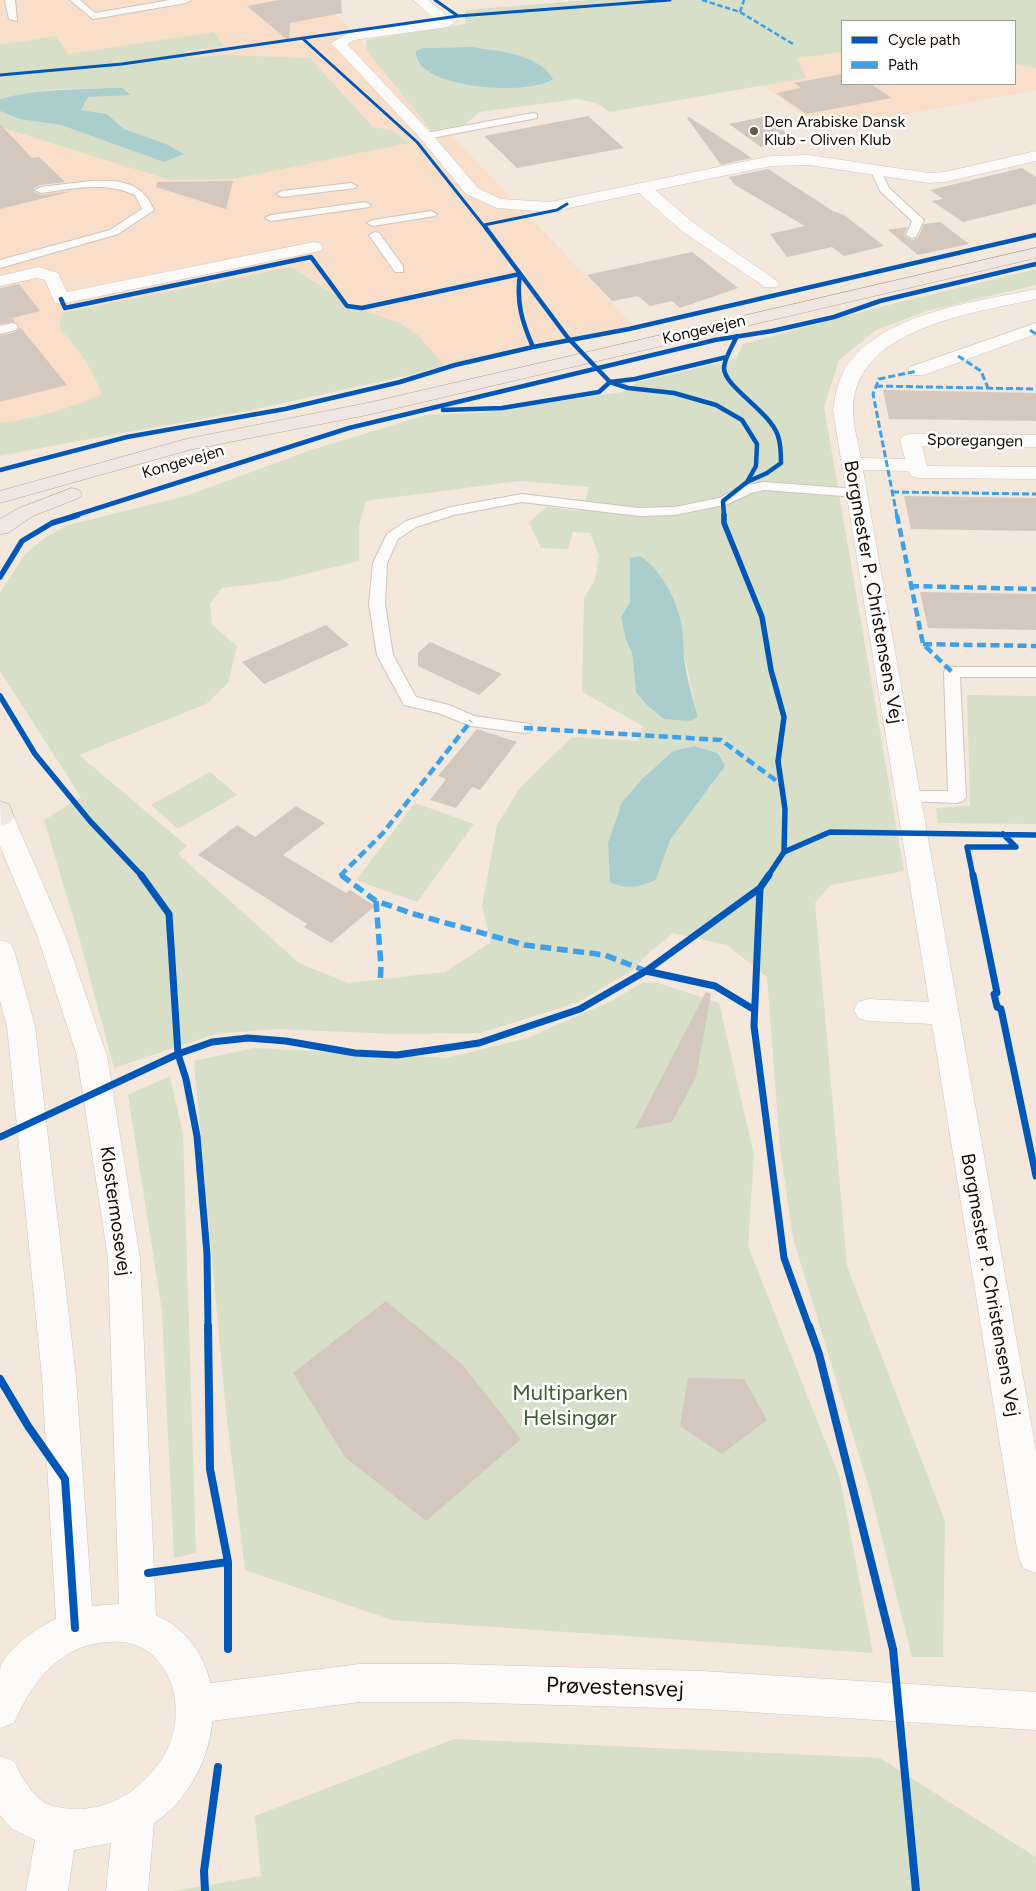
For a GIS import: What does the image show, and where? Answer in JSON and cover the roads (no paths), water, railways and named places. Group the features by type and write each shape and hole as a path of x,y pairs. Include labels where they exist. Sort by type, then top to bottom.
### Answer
{"main road":[{"name":"Kongevejen","path":"0,497 186,445 372,408 1036,253"},
{"name":"Kongevejen","path":"0,528 26,512 79,492 372,408"},
{"path":"0,482 97,455 198,432 372,408"}],"street":[{"path":"420,0 448,22 350,36 338,43 426,136 472,191 497,203 532,208 550,207 771,161 809,160 907,176 937,177 1036,156"},
{"path":"643,188 689,228 771,283"},
{"path":"0,280 38,272 52,277 61,299 314,247"},
{"name":"Borgmester P. Christensens Vej","path":"1036,294 947,315 917,325 892,337 871,352 855,369 846,389 843,410 1036,1555"},
{"path":"918,371 1036,328"},
{"name":"Sporegangen","path":"1036,442 910,440 918,472 1036,473"},
{"name":"Sporegangen","path":"852,464 916,465"},
{"name":"Klostermosevej","path":"0,814 51,936 92,1056 124,1258 138,1625"},
{"path":"0,950 21,1026 59,1377 75,1628"},
{"path":"868,1010 944,1014"},
{"path":"0,1710 8,1688 26,1662 49,1642 75,1628 107,1622 138,1625 160,1636 178,1654 190,1677 196,1704 192,1734 181,1765 161,1793 135,1813 96,1829 56,1828 31,1818 12,1799 0,1776"},
{"name":"Prøvestensvej","path":"196,1704 360,1683 452,1682 702,1690 1036,1711"},
{"path":"127,1891 135,1813"},
{"path":"47,1891 56,1828"}],"lane":[{"path":"10,0 14,18"},
{"path":"75,0 93,16 186,0"},
{"path":"426,136 533,116"},
{"path":"876,171 884,189 918,220 912,235"},
{"path":"0,264 114,232 148,210 141,194 124,186 108,184 41,190"},
{"path":"282,194 351,186"},
{"path":"271,218 365,205"},
{"path":"399,268 374,229 431,214"},
{"path":"524,728 471,721 443,709 410,701 386,656 377,604 380,563 392,538 410,524 450,510 522,498 640,512 675,511 723,501 747,489 764,486 857,493"},
{"path":"908,796 957,796 952,672 1036,672"}],"water":[{"path":"474,47 529,59 547,71 553,79 541,84 522,87 476,86 433,74 420,64 416,51 423,48"},
{"path":"122,88 131,95 88,97 81,110 107,114 124,129 166,144 184,154 164,162 61,125 20,119 0,111 0,99 27,93"},
{"path":"640,556 661,577 676,604 683,633 685,665 698,717 690,721 664,719 647,705 636,692 632,652 626,640 621,617 630,602 630,558"},
{"path":"694,746 718,753 725,766 670,840 656,880 633,887 610,882 608,843 622,802 642,779 673,751"}],"place":[{"name":"Den Arabiske Dansk Klub - Oliven Klub","path":"754,131"}],"park label":[{"name":"Multiparken Helsingør","path":"570,1406"}]}
